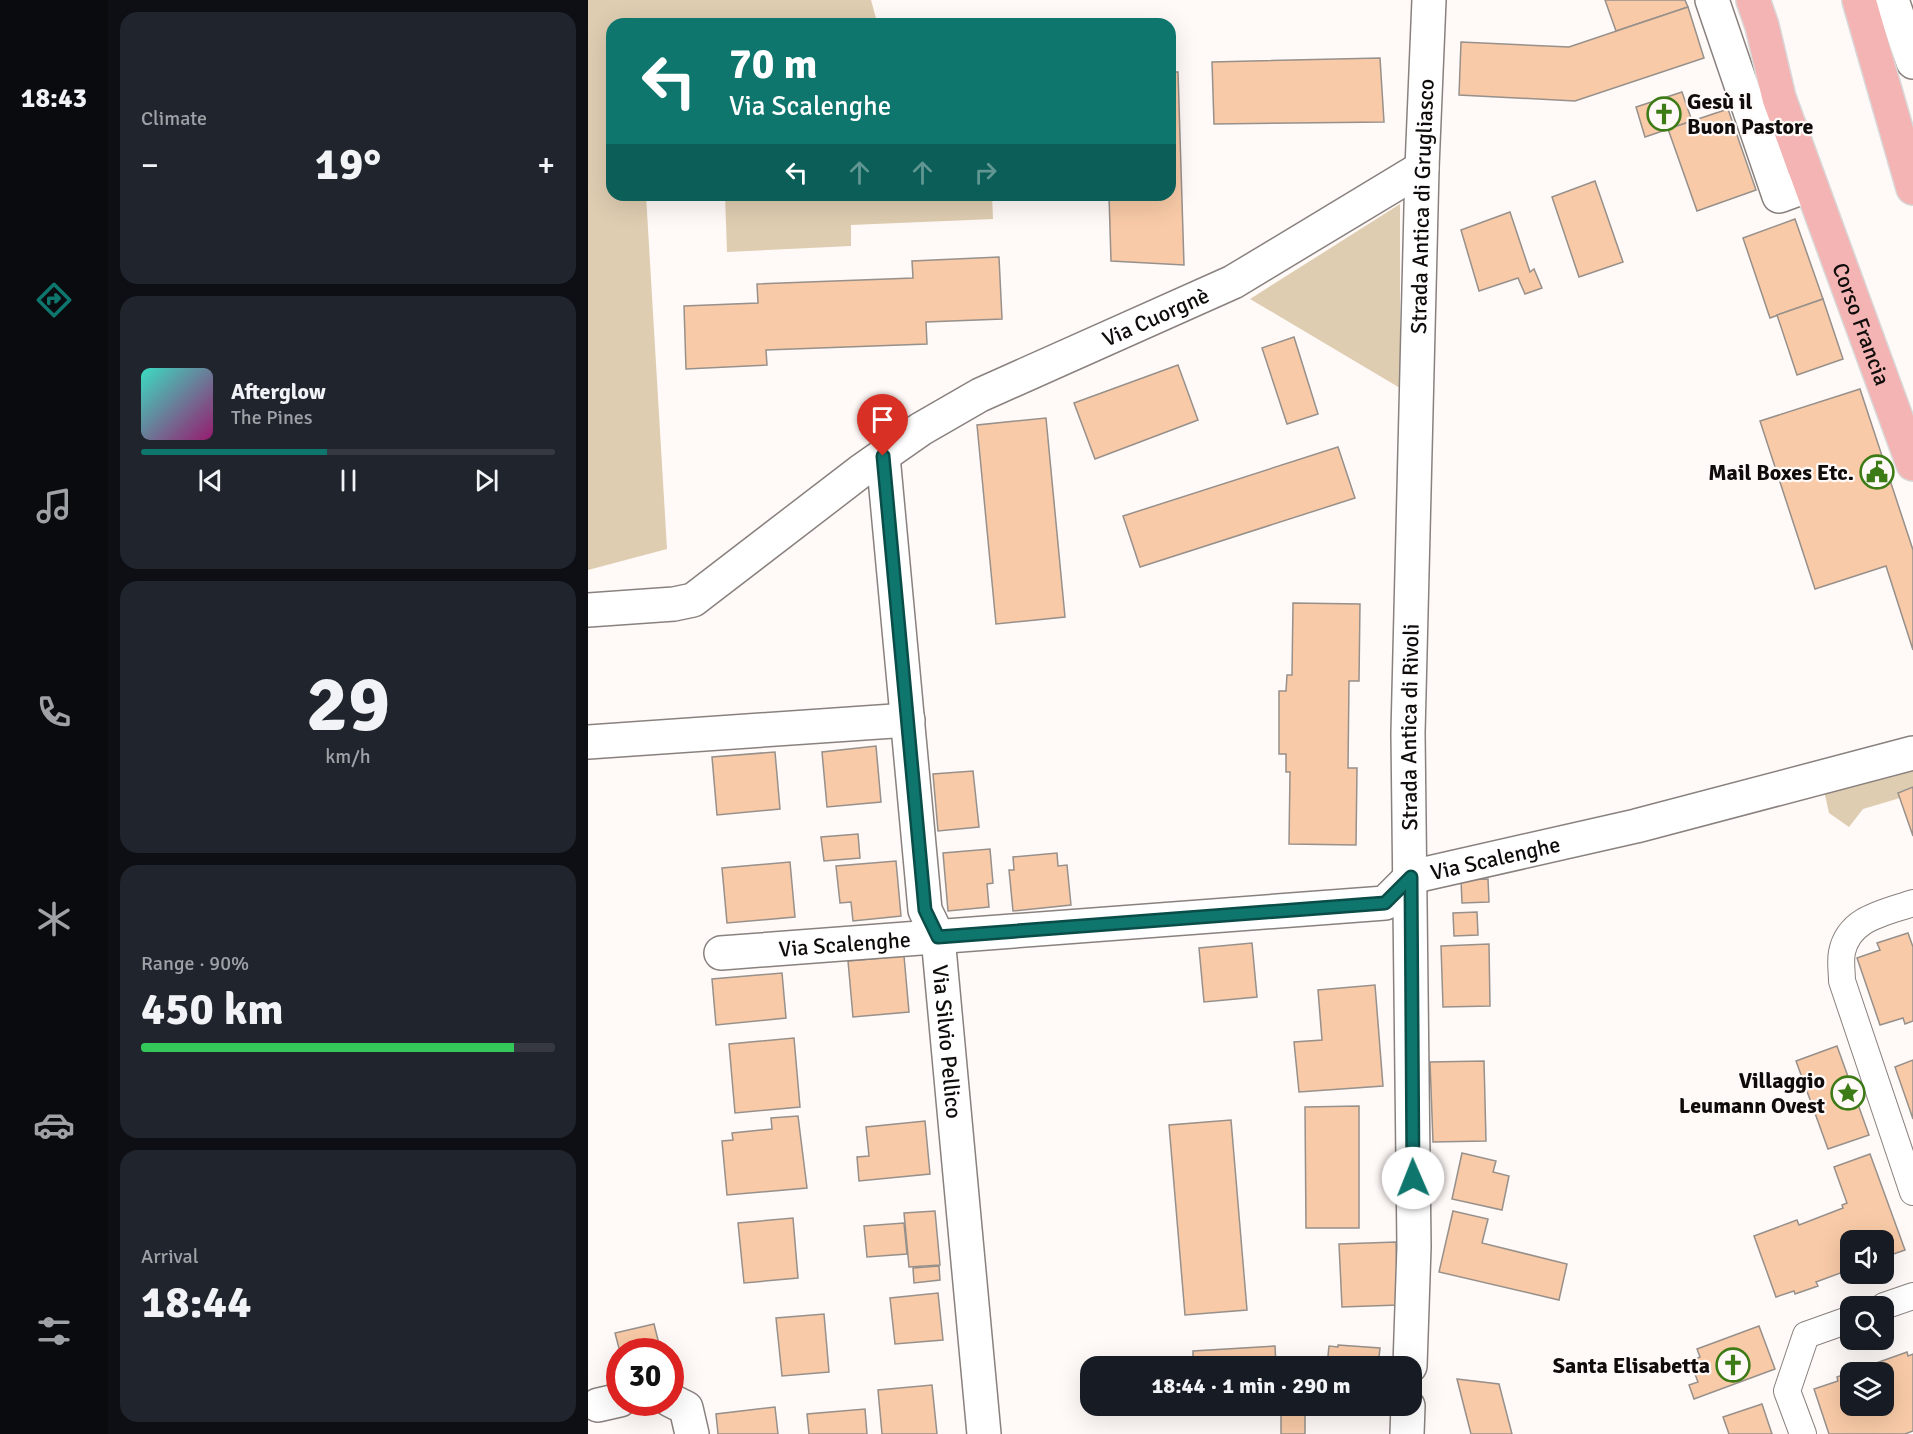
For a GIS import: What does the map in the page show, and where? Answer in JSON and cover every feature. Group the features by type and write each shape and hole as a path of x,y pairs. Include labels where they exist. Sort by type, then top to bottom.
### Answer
{"main road":[{"name":"Corso Francia","path":"1753,0 1762,26 1779,98 1913,464"},
{"path":"1859,0 1913,188"}],"street":[{"name":"Strada Antica di Grugliasco","path":"1415,412 1422,168 1430,0"},
{"path":"1712,0 1779,196 1809,185"},
{"path":"1892,0 1913,62"},
{"name":"Via Cuorgnè","path":"588,610 674,604 693,600 921,429 980,395 1233,282 1422,168"},
{"name":"Strada Antica di Rivoli","path":"1410,1356 1414,1247 1408,733 1415,412"},
{"path":"588,742 908,720 883,456"},
{"name":"Via Silvio Pellico","path":"908,720 925,910 938,937 984,1434"},
{"name":"Via Scalenghe","path":"721,953 1385,903 1411,877 1636,826 1913,753"},
{"path":"1913,903 1863,920 1848,933 1842,953 1842,981 1913,1192"},
{"path":"1894,1303 1913,1296"},
{"path":"1803,1434 1787,1391 1806,1335 1840,1322"},
{"path":"684,1407 693,1434"},
{"path":"1407,1434 1408,1416"}],"shaded area":[{"path":"588,0 871,0 876,18 606,18 606,201 646,201 667,549 588,570"},
{"path":"725,201 992,201 993,219 851,225 851,246 727,252"},
{"path":"1400,204 1400,388 1250,299"},
{"path":"1913,753 1913,787 1898,792 1900,798 1863,809 1849,827 1829,813 1821,777"}],"building":[{"path":"1605,0 1685,0 1688,7 1616,31"},
{"path":"1688,7 1704,58 1575,101 1459,95 1461,42 1569,47"},
{"path":"1380,58 1384,122 1214,124 1212,62"},
{"path":"1176,72 1178,72 1184,265 1111,261 1109,201 1176,201"},
{"name":"Gesù il Buon Pastore","path":"1682,92 1692,121 1645,137 1636,107"},
{"path":"1728,109 1756,190 1697,211 1668,129"},
{"path":"1595,181 1623,262 1579,277 1552,197"},
{"path":"1510,212 1530,272 1534,269 1542,288 1525,294 1518,278 1479,291 1461,230"},
{"path":"1795,219 1823,299 1770,318 1743,238"},
{"path":"999,257 1002,319 926,322 927,344 766,350 767,365 686,369 684,306 758,303 757,284 913,278 912,261"},
{"path":"1823,299 1843,359 1797,375 1777,315"},
{"path":"1294,337 1318,414 1287,424 1262,348"},
{"path":"1178,365 1198,420 1095,459 1074,403"},
{"path":"1860,389 1913,550 1913,650 1886,566 1815,589 1760,421"},
{"path":"1046,418 1065,617 996,624 977,425"},
{"path":"1338,447 1355,498 1140,567 1123,516"},
{"path":"1293,603 1360,604 1359,681 1349,681 1348,768 1357,768 1356,845 1289,844 1290,772 1286,772 1286,754 1279,754 1279,691 1286,691 1287,675 1292,675"},
{"path":"876,746 881,802 827,807 822,752"},
{"path":"775,752 780,809 717,815 712,757"},
{"path":"973,771 979,827 938,831 933,774"},
{"path":"1913,787 1913,836 1898,793"},
{"path":"858,834 860,858 824,861 821,837"},
{"path":"990,849 993,883 987,884 989,907 948,911 943,853"},
{"path":"1057,853 1058,866 1067,865 1071,905 1013,911 1009,870 1014,870 1013,857"},
{"path":"896,861 901,916 853,921 851,902 840,903 836,866"},
{"path":"790,862 795,917 727,923 722,868"},
{"path":"1488,879 1489,902 1462,903 1461,880"},
{"path":"1477,912 1478,935 1454,936 1453,913"},
{"path":"1908,933 1913,947 1913,1021 1905,1024 1903,1018 1880,1025 1857,958 1880,950 1877,943"},
{"path":"1252,943 1257,997 1204,1002 1199,948"},
{"path":"1489,944 1490,1006 1443,1007 1441,946"},
{"path":"904,956 909,1012 853,1017 848,961"},
{"path":"782,973 786,1018 716,1025 712,979"},
{"path":"1375,985 1383,1086 1299,1092 1294,1042 1322,1040 1318,990"},
{"path":"794,1038 800,1107 735,1113 729,1044"},
{"path":"1837,1046 1869,1135 1828,1149 1796,1061"},
{"path":"1913,1060 1913,1119 1895,1067"},
{"path":"1484,1061 1486,1141 1433,1142 1430,1062"},
{"path":"1359,1106 1359,1228 1306,1228 1305,1107"},
{"path":"798,1116 807,1188 727,1195 722,1141 733,1140 732,1133 772,1129 771,1118"},
{"path":"1231,1120 1247,1310 1185,1315 1169,1125"},
{"path":"925,1121 930,1174 859,1181 857,1157 869,1156 866,1127"},
{"path":"1462,1153 1496,1161 1493,1172 1509,1176 1502,1210 1452,1199"},
{"path":"1870,1154 1905,1250 1894,1254 1894,1230 1840,1230 1840,1273 1816,1282 1818,1286 1795,1294 1794,1291 1776,1297 1754,1236 1797,1220 1799,1225 1843,1208 1842,1205 1847,1203 1834,1167"},
{"path":"935,1211 940,1265 909,1267 904,1213"},
{"path":"1453,1211 1488,1219 1482,1243 1567,1264 1559,1300 1439,1272"},
{"path":"793,1218 798,1278 744,1283 738,1223"},
{"path":"904,1223 907,1254 867,1257 864,1226"},
{"path":"1396,1242 1398,1305 1342,1307 1339,1244"},
{"path":"939,1266 940,1280 914,1283 913,1268"},
{"path":"938,1293 943,1340 895,1344 890,1298"},
{"path":"824,1314 829,1372 782,1376 776,1318"},
{"path":"654,1324 658,1338 616,1338 615,1333"},
{"name":"Santa Elisabetta","path":"1759,1326 1775,1369 1694,1399 1689,1385 1698,1382 1690,1361 1700,1357 1697,1349"},
{"path":"1338,1345 1380,1348 1379,1356 1328,1356 1329,1346 1338,1347"},
{"path":"1275,1346 1276,1356 1193,1356 1193,1351"},
{"path":"1907,1352 1908,1356 1913,1354 1913,1431 1905,1434 1829,1434 1814,1389 1838,1381 1837,1377 1840,1376 1840,1416 1894,1416 1894,1362 1879,1362"},
{"path":"1457,1379 1499,1384 1512,1434 1471,1434"},
{"path":"932,1385 937,1434 882,1434 878,1390"},
{"path":"1762,1404 1772,1434 1729,1434 1723,1417"},
{"path":"775,1407 778,1434 718,1434 716,1414"},
{"path":"865,1409 867,1434 809,1434 807,1414"},
{"path":"1281,1416 1305,1416 1305,1434 1281,1434"}],"place":[{"name":"Gesù il Buon Pastore","path":"1664,114"},
{"name":"Mail Boxes Etc.","path":"1877,472"},
{"name":"Villaggio Leumann Ovest","path":"1848,1093"},
{"name":"Santa Elisabetta","path":"1733,1365"}],"route":[{"path":"883,456 925,910 938,937 1385,903 1411,877 1413,1178"}]}
